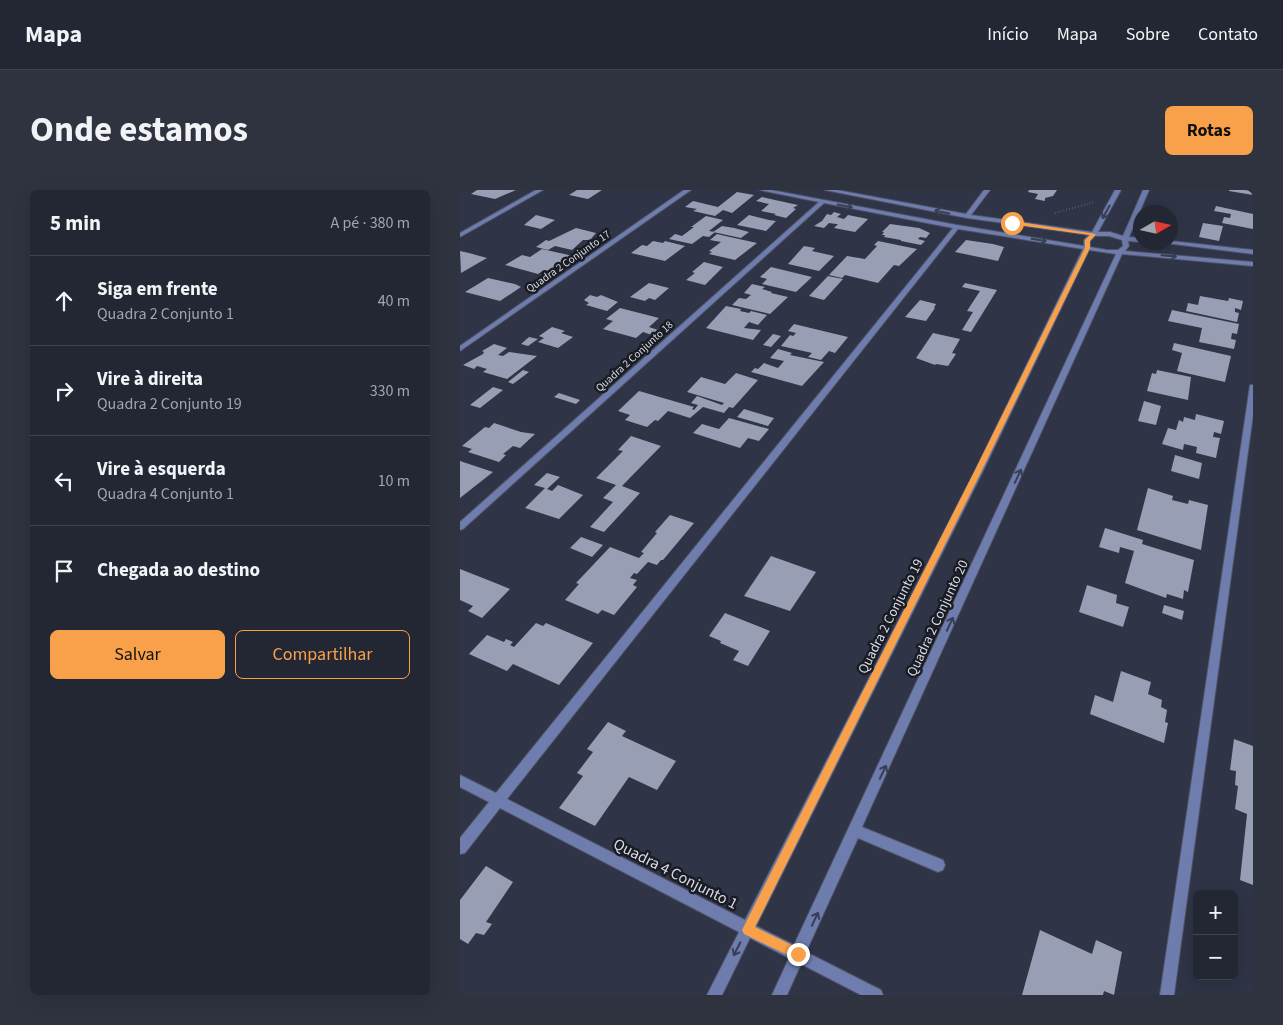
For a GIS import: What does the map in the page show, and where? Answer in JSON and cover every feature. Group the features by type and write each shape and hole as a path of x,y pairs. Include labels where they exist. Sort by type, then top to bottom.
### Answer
{"street":[{"path":"460,236 540,190"},
{"name":"Quadra 2 Conjunto 17","path":"460,349 688,190"},
{"path":"763,190 957,227 1107,252 1253,264"},
{"path":"832,190 967,216 1094,234 1110,234 1133,240"},
{"path":"967,216 987,190"},
{"path":"1094,234 1118,190"},
{"path":"1125,239 1146,190"},
{"name":"Quadra 2 Conjunto 18","path":"460,527 822,202"},
{"path":"460,848 957,227"},
{"name":"Quadra 2 Conjunto 19","path":"714,995 973,481 1087,248 1087,240 1094,234"},
{"name":"Quadra 2 Conjunto 20","path":"780,995 1120,252 1126,246 1125,239"},
{"path":"1178,244 1253,252"},
{"path":"1167,995 1253,387"},
{"name":"Quadra 4 Conjunto 1","path":"460,781 876,995"},
{"path":"856,831 938,865"}],"path":[{"path":"1047,216 1115,196"}],"building":[{"path":"477,190 516,190 495,199 471,194"},
{"path":"577,190 602,190 588,199 569,195"},
{"path":"1029,190 1057,190 1053,196 1045,198 1045,201 1035,199 1038,194 1028,192"},
{"path":"1253,190 1253,195 1229,191"},
{"path":"737,192 754,195 732,213 723,210 715,216 693,211 697,209 685,207 693,201 718,207"},
{"path":"762,197 798,205 793,208 796,209 786,218 761,211 769,204 756,201"},
{"path":"1216,206 1253,214 1253,229 1222,223 1224,217 1230,218 1231,214 1214,211"},
{"path":"834,212 841,214 837,217 844,219 848,215 868,219 855,232 834,228 838,224 829,223 824,228 814,226 822,221 827,214 831,215"},
{"path":"536,215 555,220 541,229 524,225"},
{"path":"749,215 776,221 766,231 737,225"},
{"path":"706,216 723,220 709,231 715,232 709,237 703,236 692,244 669,239 675,234 682,236"},
{"path":"1203,223 1223,226 1219,241 1199,237"},
{"path":"890,224 919,228 930,233 926,238 920,237 918,239 925,241 921,245 884,237 885,235 882,235 884,232 882,232"},
{"path":"722,226 749,232 741,238 713,232"},
{"path":"576,228 596,233 590,240 583,240 572,250 555,246 548,250 536,247 546,240 549,241"},
{"path":"717,234 757,243 735,260 709,254 712,252 709,251 721,242 710,240"},
{"path":"966,240 1004,247 998,261 955,252"},
{"path":"653,241 663,243 665,241 685,246 665,261 631,253 642,245 647,246"},
{"path":"878,241 917,249 899,266 894,265 878,283 845,275 842,278 829,275 847,256 865,259 877,246 874,245"},
{"path":"804,246 815,248 812,251 834,256 819,271 788,264"},
{"path":"542,249 573,256 556,267 548,271 544,270 538,274 505,265 522,255 530,257"},
{"path":"460,251 469,253 487,258 461,273"},
{"path":"704,262 723,267 705,285 686,280 695,273 692,272"},
{"path":"771,267 812,277 796,292 762,284 767,279 760,277"},
{"path":"828,276 843,279 824,300 809,296"},
{"path":"488,278 521,287 500,301 465,292"},
{"path":"649,283 669,288 655,300 649,298 645,301 630,297"},
{"path":"965,283 997,290 971,332 962,330 973,312 967,311 980,291 962,287"},
{"path":"752,284 765,287 762,289 771,293 788,297 770,314 732,305 739,298 746,299 751,295 744,293"},
{"path":"590,295 597,297 601,295 618,302 607,311 586,305 589,303 584,300"},
{"path":"1200,296 1228,301 1229,298 1243,301 1241,310 1235,308 1235,312 1239,313 1237,322 1186,311 1188,303 1198,305"},
{"path":"920,300 936,304 926,321 905,317"},
{"path":"726,306 749,313 751,311 767,315 758,325 749,322 744,328 761,330 753,340 706,328"},
{"path":"620,308 659,318 649,327 658,330 652,335 643,332 636,338 603,329 613,321 606,319"},
{"path":"1172,310 1239,324 1237,334 1232,333 1231,339 1236,340 1234,349 1199,342 1202,328 1168,321"},
{"path":"794,324 848,337 835,353 829,351 821,360 808,357 812,353 781,346 790,335 793,336 796,333 788,331"},
{"path":"552,327 565,331 561,333 573,337 558,348 538,342 544,338 539,336"},
{"path":"933,333 960,339 952,353 956,354 948,366 935,365 916,358"},
{"path":"773,334 781,336 771,347 763,345"},
{"path":"529,337 538,339 528,346 521,344"},
{"path":"1174,343 1231,356 1225,382 1177,371 1182,353 1172,350"},
{"path":"494,344 507,348 498,355 503,356 509,352 537,356 507,379 483,372 487,369 477,366 474,369 463,365 483,354 484,352 482,351"},
{"path":"778,349 792,353 790,355 824,362 802,386 751,372 755,368 758,369 764,363 778,368 784,361 770,358"},
{"path":"523,370 529,372 513,384 508,382"},
{"path":"1157,370 1191,377 1188,400 1147,391 1152,373 1156,374"},
{"path":"736,373 758,380 733,408 729,407 724,413 703,407 690,418 668,411 658,421 655,420 647,427 625,420 630,415 618,411 639,391 694,407 692,409 694,410 698,405 691,403 697,396 722,405 724,403 687,392 701,377 725,384"},
{"path":"493,387 503,390 480,408 470,405"},
{"path":"559,393 580,400 576,404 554,397"},
{"path":"1144,401 1161,406 1156,425 1138,421"},
{"path":"744,409 774,418 768,426 737,417"},
{"path":"1196,414 1224,421 1221,434 1214,432 1213,437 1220,438 1216,458 1196,453 1197,447 1184,444 1183,450 1162,444 1168,428 1176,430 1179,420 1183,422 1184,417 1195,420"},
{"path":"729,418 769,429 759,441 748,438 740,448 693,433 702,424 719,429"},
{"path":"494,423 521,432 535,434 520,448 513,446 503,454 506,455 499,462 468,452 472,449 462,446 485,427 489,428"},
{"path":"631,436 661,446 622,486 640,493 604,532 590,527 613,502 603,498 616,485 596,478 623,451 618,450"},
{"path":"1175,455 1202,463 1199,479 1171,471"},
{"path":"460,461 493,472 460,498"},
{"path":"547,473 560,477 547,489 552,491 558,485 583,495 559,519 525,508 545,488 534,485"},
{"path":"1148,488 1173,496 1172,500 1188,504 1189,500 1208,505 1201,550 1137,530"},
{"path":"670,515 694,523 657,565 648,562 637,574 634,573 630,578 637,580 633,585 637,587 614,615 602,610 598,614 565,600 579,584 576,583 610,547 639,558 644,553 641,552 657,533 655,532"},
{"path":"1105,528 1143,540 1142,544 1194,560 1188,592 1184,590 1183,599 1167,594 1166,598 1125,583 1134,551 1120,547 1119,553 1099,547"},
{"path":"581,537 603,545 592,557 570,548"},
{"path":"771,556 816,572 790,611 744,596"},
{"path":"460,569 510,589 482,618 468,611 473,606 460,600"},
{"path":"1087,585 1117,595 1116,603 1129,607 1123,627 1079,612"},
{"path":"1164,605 1184,611 1182,620 1162,613"},
{"path":"725,613 770,631 748,666 733,660 739,651 709,636"},
{"path":"536,623 543,626 546,623 593,643 559,685 513,664 507,671 469,654 487,635 504,642 506,639 513,642 510,645 514,647"},
{"path":"1121,671 1151,682 1148,694 1162,700 1161,707 1167,710 1165,722 1168,723 1164,743 1090,714 1095,695 1113,702"},
{"path":"608,722 626,731 622,736 676,761 657,790 629,777 595,826 559,808 583,776 577,773 593,752 587,749"},
{"path":"1234,739 1253,746 1253,885 1240,880 1247,814 1235,809 1238,786 1235,785 1236,771 1230,770"},
{"path":"486,866 513,882 486,922 492,924 484,935 476,933 468,944 460,939 460,900"},
{"path":"1040,930 1092,954 1096,940 1122,952 1114,995 1104,991 1103,995 1022,995"}],"route":[{"path":"798,954 748,930 978,472 1087,248 1087,240 1094,234 1012,223"}]}
